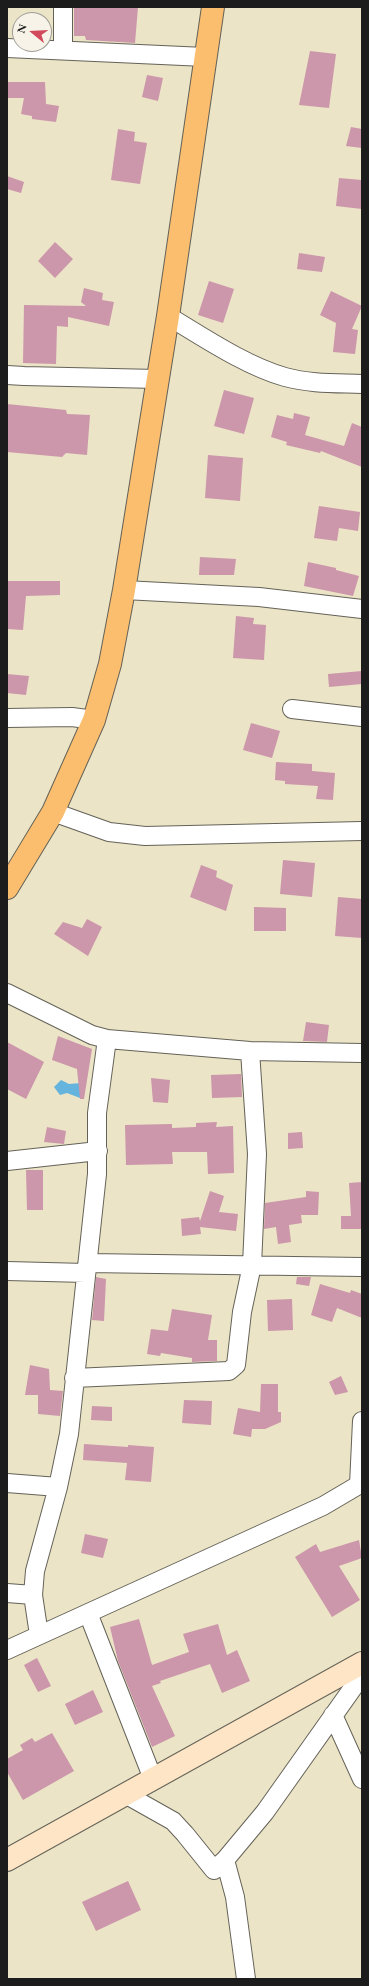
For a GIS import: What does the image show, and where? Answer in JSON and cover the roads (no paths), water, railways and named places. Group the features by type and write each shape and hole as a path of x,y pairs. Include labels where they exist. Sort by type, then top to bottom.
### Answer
{"highway":[{"path":"7,888 53,812 94,720 110,664 124,590 168,316 213,7"}],"main road":[{"path":"7,1860 362,1663"}],"street":[{"path":"63,7 63,50"},
{"path":"7,48 205,56"},
{"path":"168,316 234,355 284,377 305,381 362,384"},
{"path":"7,375 157,379"},
{"path":"124,590 259,597 362,608"},
{"path":"292,709 362,717"},
{"path":"7,718 72,717 94,720"},
{"path":"53,812 109,832 145,836 362,831"},
{"path":"7,992 92,1035 107,1039 250,1051 362,1053"},
{"path":"39,1635 33,1595 35,1571 58,1487 69,1434 98,1151 97,1113 107,1039"},
{"path":"74,1378 229,1371 236,1365 242,1312 252,1265 257,1154 250,1051"},
{"path":"7,1161 98,1151"},
{"path":"7,1271 252,1265 362,1266"},
{"path":"7,1650 323,1506 361,1484 362,1421"},
{"path":"7,1483 58,1487"},
{"path":"7,1593 33,1595"},
{"path":"88,1613 153,1779"},
{"path":"126,1794 173,1821 214,1870 225,1860 265,1812 362,1675"},
{"path":"333,1715 362,1779"},
{"path":"225,1860 235,1897 246,1979"}],"water":[{"path":"61,1080 69,1084 81,1083 80,1098 67,1093 60,1095 54,1087"}]}
